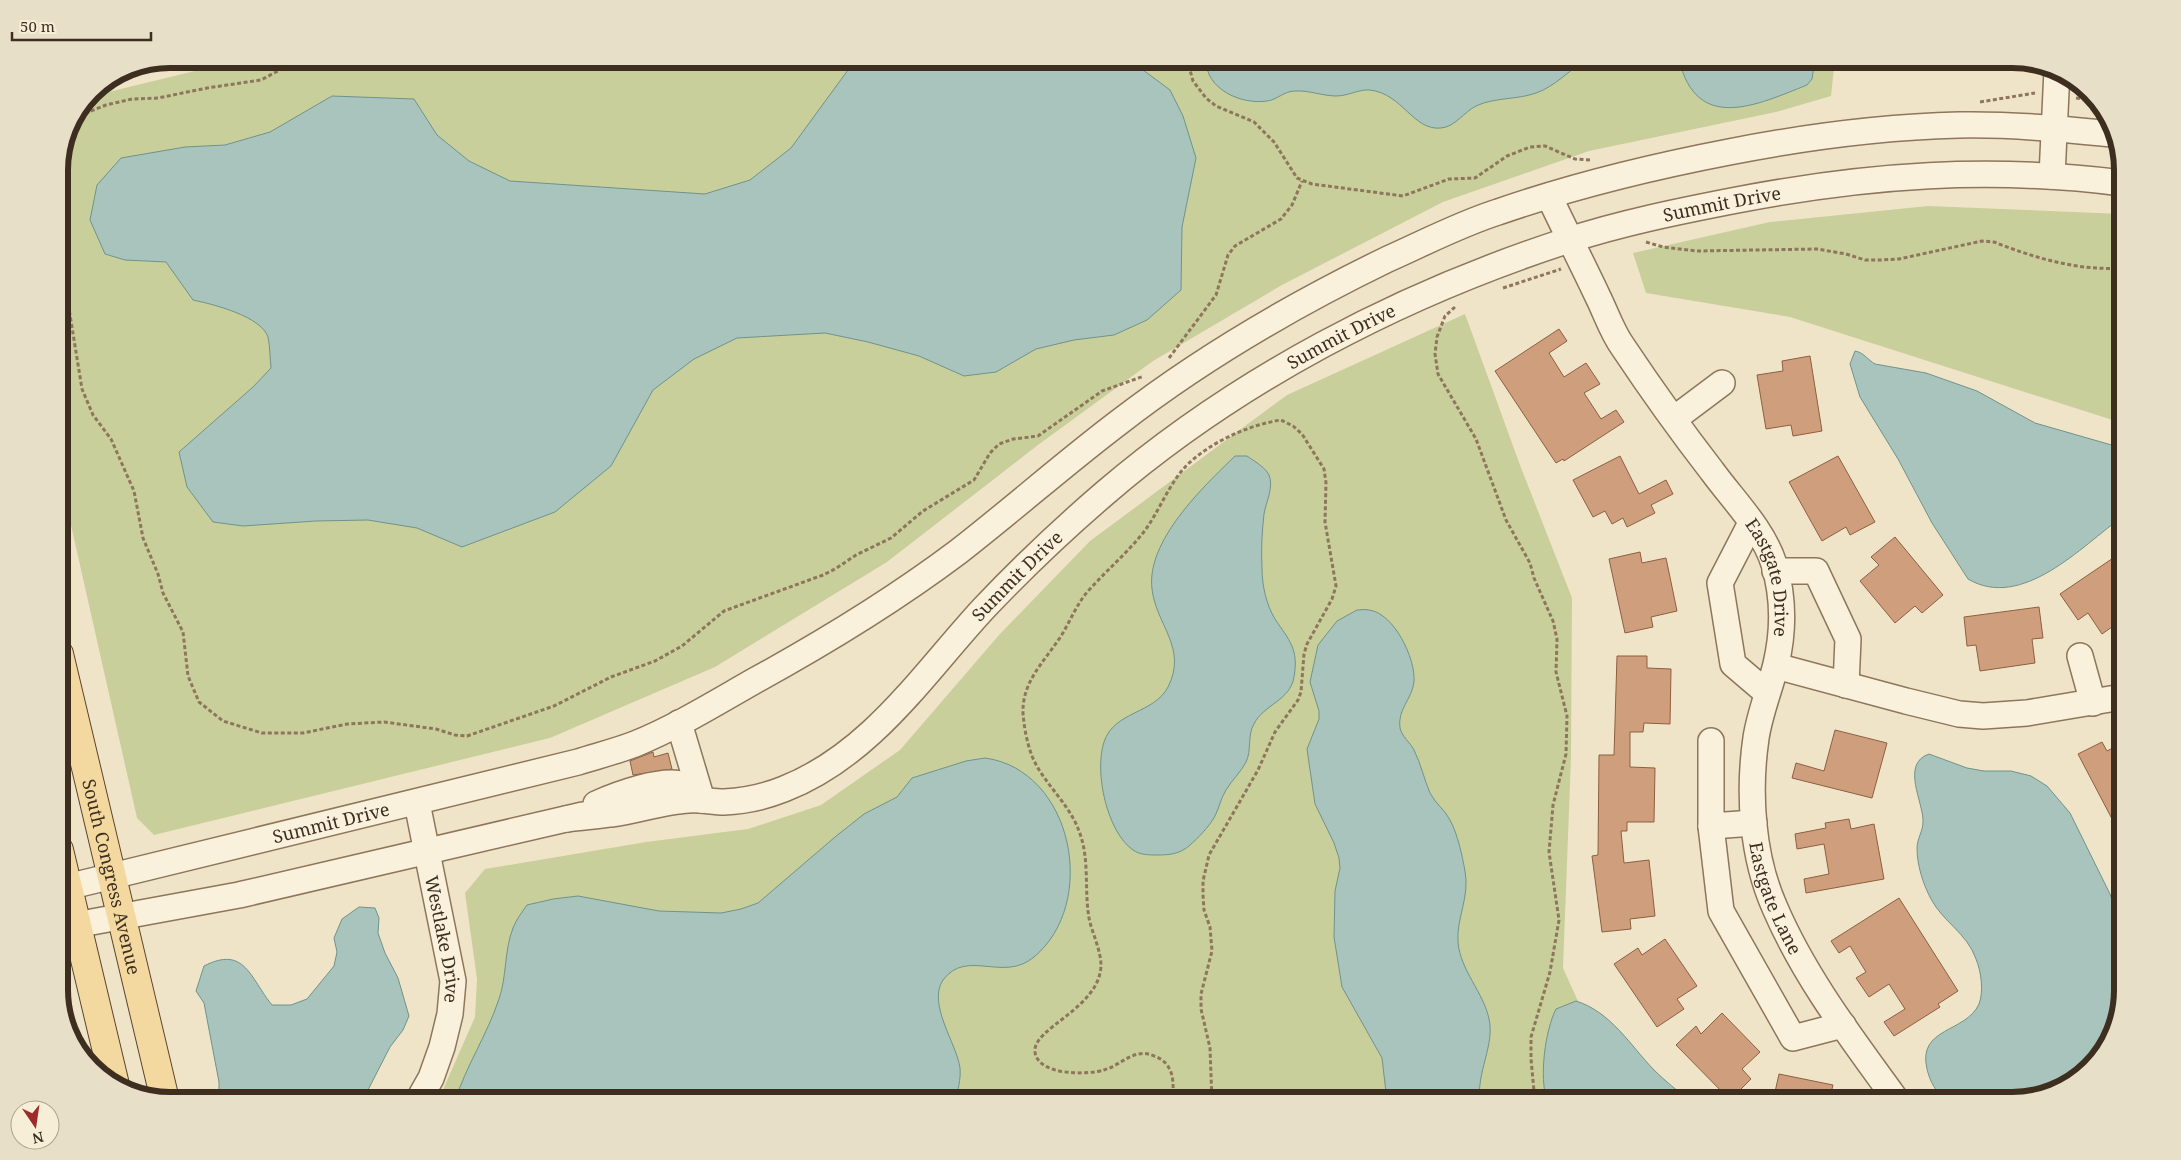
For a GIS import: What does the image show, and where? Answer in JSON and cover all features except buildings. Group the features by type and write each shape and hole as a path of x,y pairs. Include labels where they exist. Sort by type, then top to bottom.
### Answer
{"main road":[{"name":"South Congress Avenue","path":"68,692 163,1092"},
{"path":"68,927 112,1074"}],"street":[{"path":"2052,176 2057,78"},
{"name":"Summit Drive","path":"68,887 593,758 636,743 679,723 849,628 906,590 1041,487 1117,423 1188,371 1256,327 1319,292 1410,249 1494,213 1594,182 1692,159 1790,140 1858,132 1959,125 2054,128 2107,133"},
{"name":"Summit Drive","path":"68,927 239,895 668,794 686,794 702,800 723,802 753,800 816,774 845,755 884,722 983,609 1031,560 1106,492 1156,452 1241,394 1302,356 1362,324 1494,266 1575,250 1676,212 1844,182 1926,174 2052,176 2113,182"},
{"name":"Eastgate Drive","path":"1549,196 1621,344 1762,537 1780,587 1783,614 1776,666 1950,712 1983,716 2027,713 2114,699"},
{"path":"1674,419 1722,383"},
{"path":"1751,523 1720,582 1733,664 1767,693"},
{"path":"1775,571 1816,571 1848,639 1846,685"},
{"path":"2080,656 2093,703"},
{"name":"Eastgate Lane","path":"1776,666 1756,738 1752,781 1754,824 1761,866 1774,907 1795,947 1843,1025 1891,1092"},
{"path":"679,723 702,800"},
{"path":"1711,741 1711,826 1721,911 1793,1038 1843,1025"},
{"name":"Westlake Drive","path":"417,802 453,981 450,1014 442,1046 431,1078 423,1092"},
{"path":"1711,826 1754,824"}],"path":[{"path":"85,114 106,104 132,99 158,98 261,80 284,68"},
{"path":"1166,361 1216,296 1228,255 1235,246 1281,218 1292,205 1302,181 1291,172 1274,142 1265,131 1254,122 1216,106 1198,90 1189,74 1188,68"},
{"path":"1639,241 1663,247 1696,251 1817,249 1865,260 1880,260 1899,259 1982,241 1994,242 2068,265 2113,268"},
{"path":"1502,288 1575,250"},
{"path":"68,303 82,389 93,415 111,439 134,491 142,538 158,574 163,593 183,632 188,676 193,692 199,702 223,721 262,733 303,733 347,724 384,722 436,728 454,735 467,736 554,706 611,677 669,654 699,633 724,611 823,575 856,554 891,538 923,511 974,480 990,453 999,444 1012,439 1038,436 1102,391 1149,374"},
{"path":"1458,305 1445,316 1438,337 1435,354 1438,374 1476,439 1506,520 1530,563 1534,578 1553,621 1557,639 1556,672 1567,716 1566,754 1553,805 1549,852 1559,920 1550,972 1531,1037 1534,1092"},
{"path":"1173,1092 1169,1068 1165,1062 1148,1054 1134,1054 1106,1070 1076,1072 1047,1068 1037,1059 1035,1054 1036,1043 1046,1032 1083,1003 1097,980 1101,964 1090,921 1087,868 1079,830 1063,801 1032,757 1025,725 1024,698 1036,670 1061,636 1082,599 1144,532 1188,464 1206,451 1248,428 1282,420 1302,434 1324,469 1326,483 1324,522 1336,586 1332,598 1307,644 1304,654 1301,692 1298,700 1274,732 1258,770 1209,855 1203,881 1203,895 1204,910 1210,927 1212,951 1201,994 1201,1009 1210,1048 1212,1092"}],"green space":[{"path":"207,68 1834,68 1831,96 1776,112 1589,151 1443,202 1282,285 1153,361 1038,445 887,562 715,667 550,738 154,835 137,818 68,512 69,150 81,119 101,94"},
{"path":"1928,206 2113,214 2113,420 1790,317 1646,293 1633,253 1770,222"},
{"path":"1465,314 1520,465 1572,598 1571,758 1563,968 1619,1092 442,1092 475,1017 477,979 465,893 485,869 646,842 748,829 821,805 900,750 999,635 1090,541 1287,395"}],"water":[{"path":"849,68 1140,68 1170,90 1183,116 1196,158 1182,227 1181,290 1147,320 1114,335 1074,340 1036,349 996,372 964,376 919,356 825,333 737,338 694,359 653,390 611,466 555,512 462,547 417,528 368,520 243,526 213,522 187,487 179,452 253,387 271,368 268,337 264,330 246,317 223,308 193,300 166,262 125,260 105,254 90,220 97,185 121,158 185,147 225,145 270,132 332,96 414,99 437,135 469,161 510,181 705,194 750,180 791,148"},
{"path":"1207,68 1575,68 1556,83 1543,90 1521,97 1483,103 1451,125 1441,128 1423,124 1391,98 1370,90 1336,96 1305,91 1291,91 1271,100 1257,102 1226,93 1211,79"},
{"path":"1682,68 1814,68 1812,79 1807,85 1768,100 1731,108 1714,105 1699,98 1687,82"},
{"path":"1855,351 1863,354 1875,364 1926,373 1977,391 2035,423 2113,446 2113,524 2070,558 2030,581 2009,587 1988,587 1968,579 1932,523 1898,459 1860,397 1850,364"},
{"path":"1235,456 1247,456 1265,469 1269,475 1271,484 1263,527 1263,581 1269,607 1292,645 1295,659 1294,677 1292,685 1287,692 1258,717 1252,728 1246,762 1226,790 1215,816 1207,828 1189,846 1178,852 1162,855 1142,854 1133,850 1124,841 1116,830 1110,816 1102,785 1101,755 1104,742 1116,724 1154,703 1168,687 1173,673 1173,648 1159,614 1152,589 1153,571 1158,552 1179,516"},
{"path":"1357,610 1369,610 1378,613 1387,619 1402,638 1411,661 1414,682 1401,716 1400,728 1416,755 1430,793 1450,820 1461,852 1466,890 1459,925 1458,942 1467,972 1486,1009 1490,1029 1490,1039 1479,1092 1386,1092 1382,1058 1342,987 1334,937 1335,891 1340,868 1339,858 1334,843 1315,804 1307,749 1319,719 1319,711 1310,682 1318,645 1337,621"},
{"path":"1929,754 1967,768 1984,771 2011,771 2031,776 2047,786 2070,813 2110,894 2114,906 2114,990 2110,1017 2103,1035 2088,1058 2062,1079 2050,1085 2024,1092 1938,1092 1930,1078 1926,1055 1929,1045 1944,1032 1973,1013 1981,999 1982,987 1979,969 1972,950 1936,907 1925,887 1919,868 1917,845 1923,822 1915,775 1916,766 1920,759"},
{"path":"985,758 1015,768 1039,787 1056,812 1067,842 1070,873 1066,905 1054,933 1034,957 1022,964 1010,967 963,967 953,971 943,980 939,990 938,1001 944,1024 958,1058 960,1080 957,1092 458,1092 499,999 510,937 516,922 527,905 578,896 659,911 721,913 741,909 758,903 864,814 897,797 912,778 966,761"},
{"path":"359,907 375,908 379,918 378,933 385,953 398,978 409,1016 403,1030 390,1047 369,1088 366,1092 219,1092 219,1082 204,1003 196,991 204,966 229,959 238,962 252,975 272,1005 291,1005 307,999 334,966 337,952 334,938 342,919"},
{"path":"1576,1001 1600,1013 1619,1030 1654,1070 1679,1092 1545,1092 1543,1080 1544,1054 1549,1029 1556,1009"}]}
